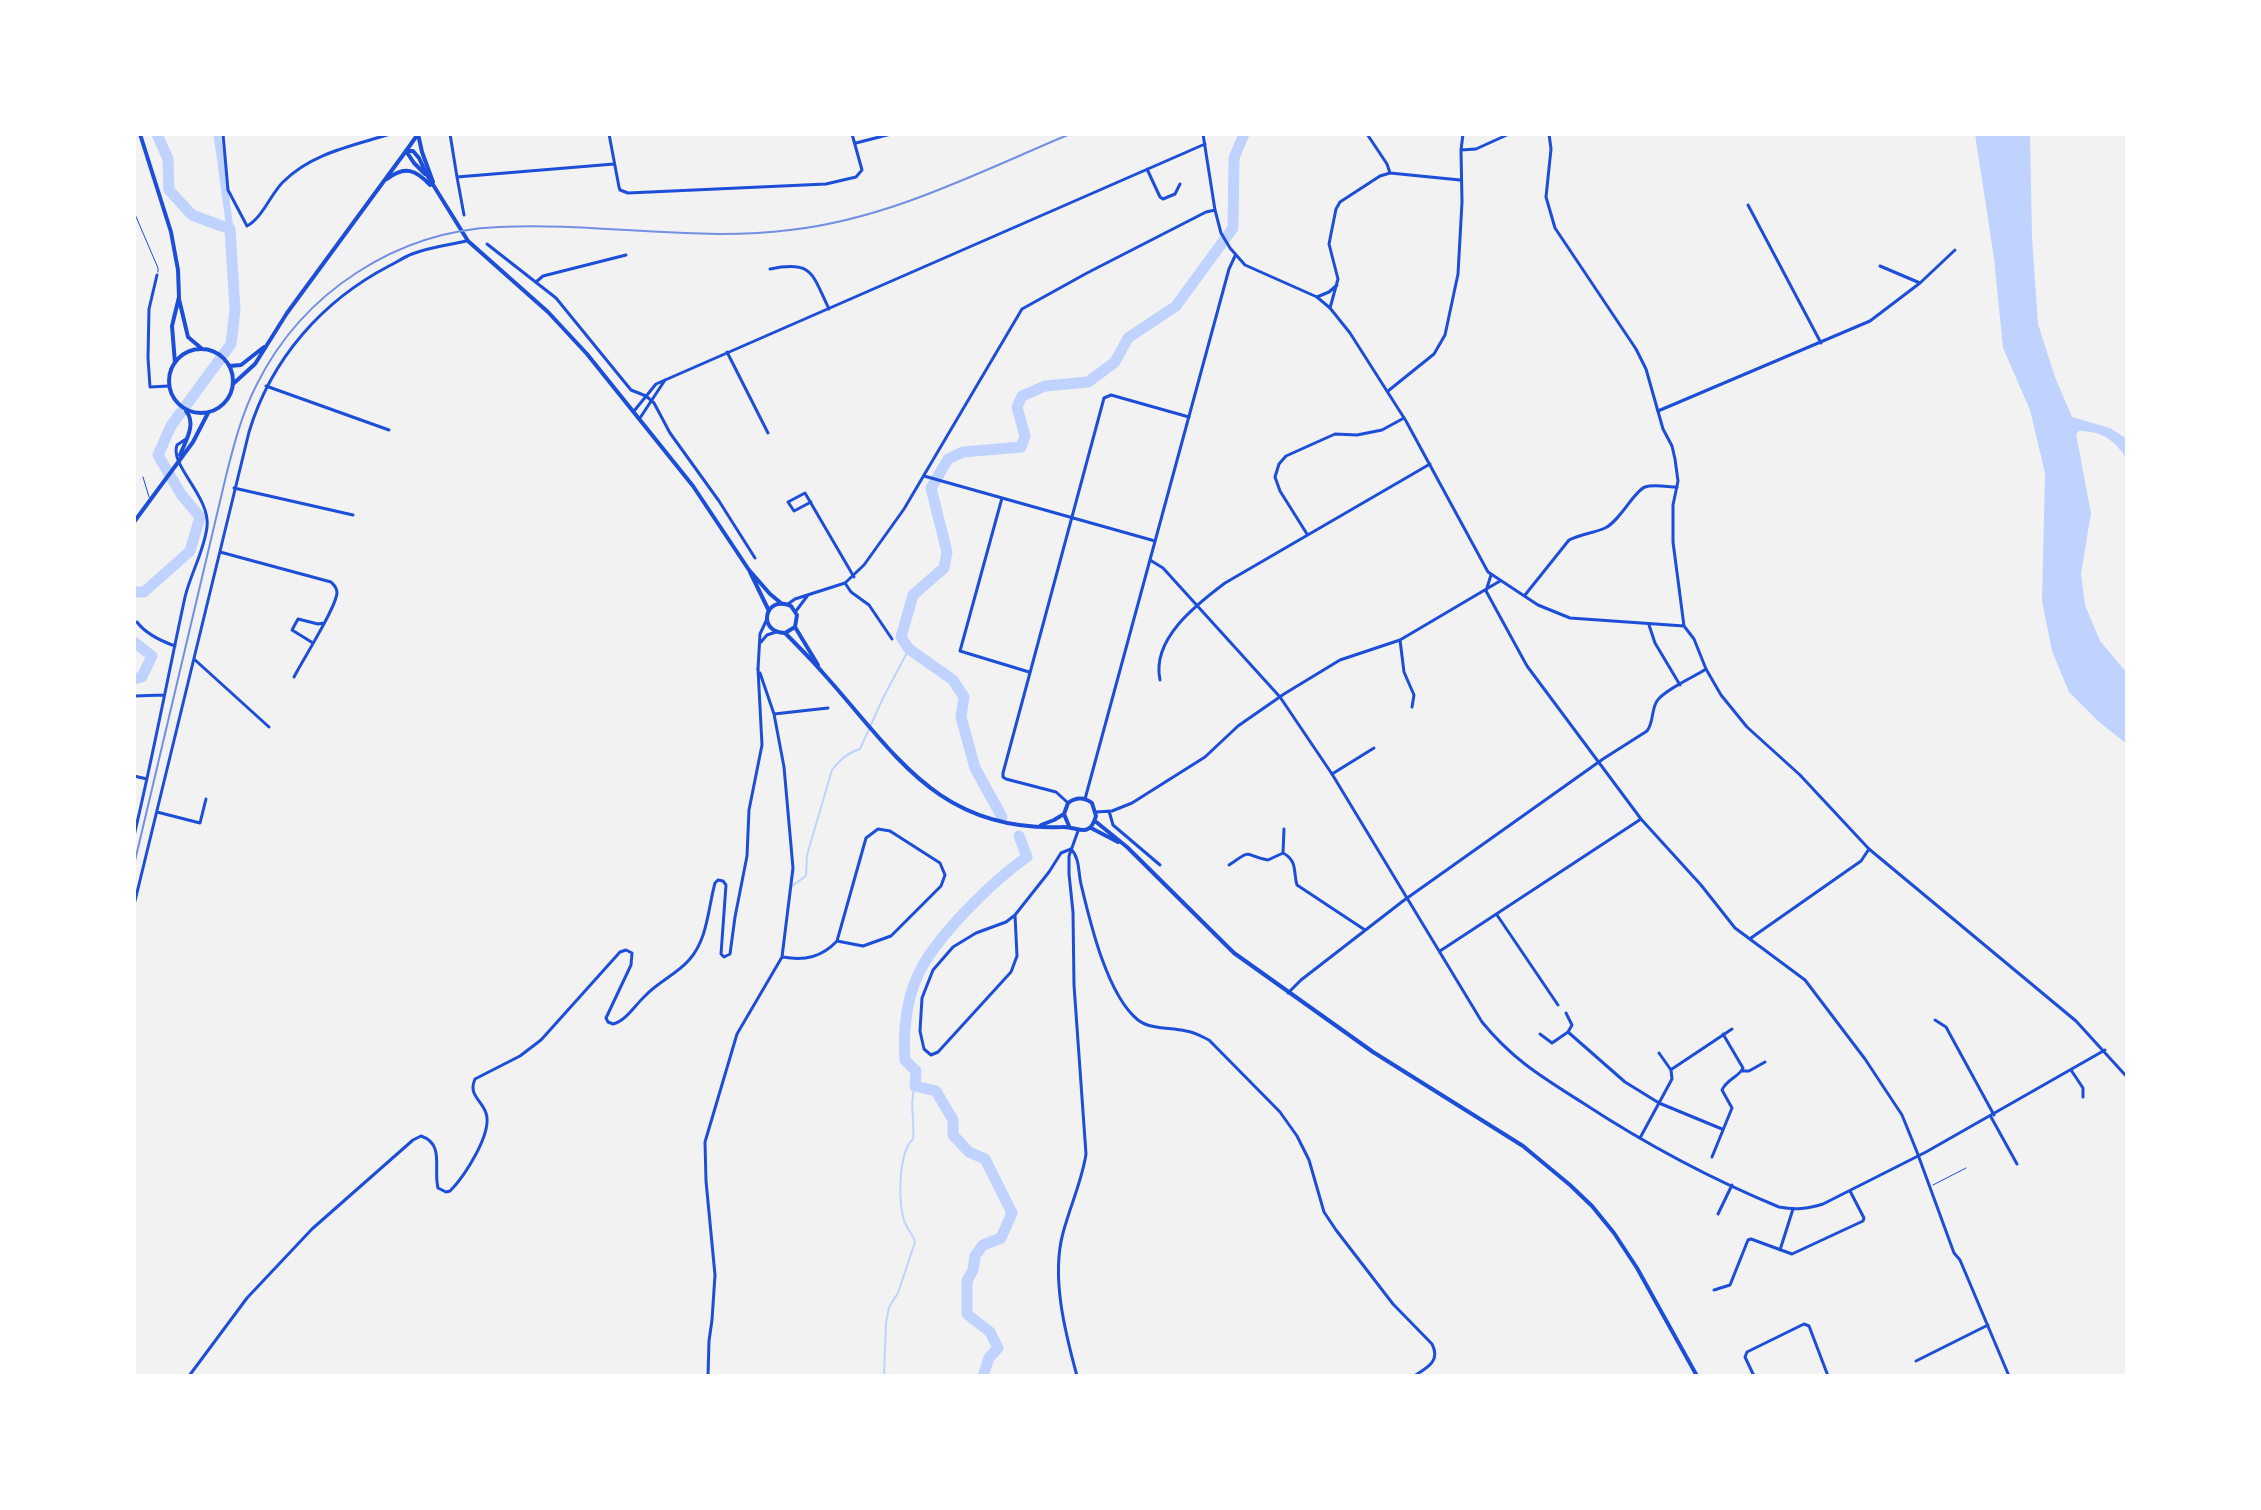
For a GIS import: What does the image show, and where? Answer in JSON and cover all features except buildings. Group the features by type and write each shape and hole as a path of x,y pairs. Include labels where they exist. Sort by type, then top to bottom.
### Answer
{"main road":[{"path":"140,134 171,232 184,325 188,337 202,349"},
{"path":"134,522 193,442 205,414 225,401 233,384 255,364 418,134"},
{"path":"418,134 437,192"},
{"path":"406,151 416,154 468,241 548,312 587,354 693,486 749,570 770,594 785,603 796,612 795,627 785,633 776,632 769,627 769,611 785,603"},
{"path":"382,182 399,171 411,170 422,176 437,192"},
{"path":"175,363 172,326 179,297"},
{"path":"229,366 241,365 266,346"},
{"path":"178,461 191,425 190,416 173,396 169,386 175,363 187,353 202,349 211,351 225,359 233,384"},
{"path":"182,407 205,414"},
{"path":"749,570 769,611"},
{"path":"795,627 822,670"},
{"path":"785,633 822,670 871,731 910,772 947,800 1006,824 1034,827 1069,826 1078,831 1090,827 1095,821 1096,812 1092,803 1078,798 1068,803 1064,814 1034,827"},
{"path":"1064,814 1069,826"},
{"path":"1095,821 1127,847 1234,953 1373,1052 1523,1146 1570,1185 1614,1233 1697,1376"},
{"path":"1090,827 1127,847"}],"street":[{"path":"223,134 228,190 247,226 254,222 280,185 300,167 324,154 390,134"},
{"path":"450,134 464,215"},
{"path":"609,134 619,187 623,192 826,184 856,177 861,173 852,134"},
{"path":"855,143 891,134"},
{"path":"1203,134 1221,233 1235,256 1258,272 1317,297 1330,308 1388,391 1482,564 1491,575 1538,605 1570,618 1684,626"},
{"path":"1367,134 1390,173"},
{"path":"1388,391 1434,354 1445,335 1458,274 1463,134"},
{"path":"1461,150 1476,149 1509,134"},
{"path":"1549,134 1551,149 1546,197 1555,228 1636,349 1646,369 1672,446 1677,472 1673,542 1684,626 1694,639 1721,695 1747,727 1800,775 1869,849 2066,1013 2105,1050 2126,1076"},
{"path":"634,411 656,384 1205,144"},
{"path":"457,177 614,164"},
{"path":"1147,169 1163,199 1175,194 1180,184"},
{"path":"1330,308 1337,273 1329,244 1336,209 1346,198 1390,173 1460,180"},
{"path":"1748,205 1821,343"},
{"path":"785,603 845,583 854,577 899,517 1016,317 1026,306 1215,210"},
{"path":"134,905 234,488 249,432 266,386 300,337 320,314 346,292 412,254 468,241"},
{"path":"487,244 564,307 631,390 652,400 670,433 755,558"},
{"path":"1658,411 1870,321 1920,283 1955,250"},
{"path":"536,282 543,276 626,255"},
{"path":"1085,799 1235,256"},
{"path":"770,269 797,266 805,269 813,275 829,309"},
{"path":"1880,266 1920,283"},
{"path":"157,275 149,309 150,387 169,386"},
{"path":"1317,297 1337,285"},
{"path":"727,352 768,433"},
{"path":"640,418 665,380"},
{"path":"266,386 389,430"},
{"path":"1068,803 1056,792 1003,777 1104,398 1107,395 1189,417"},
{"path":"1308,535 1280,491 1275,477 1279,464 1286,456 1335,434 1357,435 1382,430 1404,418"},
{"path":"134,836 189,580 204,541 208,518 203,501 178,461"},
{"path":"1160,680 1158,671 1164,646 1197,605 1225,583 1430,464"},
{"path":"924,476 1155,541"},
{"path":"1525,595 1569,540 1605,528 1646,487 1677,487"},
{"path":"234,488 353,515"},
{"path":"811,502 794,511 788,502 805,493 811,502 854,577"},
{"path":"1002,498 960,651 1031,672"},
{"path":"220,552 331,582 336,587 337,594 324,623 294,677"},
{"path":"1150,560 1163,568 1280,697 1332,774 1482,1022 1501,1045 1523,1064 1639,1139 1779,1207 1811,1208 1919,1156 2105,1050"},
{"path":"1491,575 1486,591 1527,666 1641,819 1735,928 1795,971 1814,991 1891,1097 1902,1115 1954,1253 1960,1260 2009,1376"},
{"path":"1096,812 1132,803 1205,757 1238,726 1280,697 1340,660 1400,640 1500,581"},
{"path":"845,583 851,592 869,605 892,639"},
{"path":"796,612 808,595"},
{"path":"313,643 292,630 298,619 324,623"},
{"path":"189,1376 247,1298 312,1229 413,1140 421,1136 435,1145 435,1179 438,1188 450,1191 486,1133 486,1112 473,1093 475,1079 520,1056 541,1040 620,952 626,950 632,953 631,965 606,1018 613,1024 621,1021 651,990 687,963 695,953 718,880 726,885 721,954 724,957 730,954 744,880 749,810 762,745 758,669 760,634 767,619"},
{"path":"137,622 140,627 175,646"},
{"path":"1649,623 1655,643 1680,685"},
{"path":"760,646 767,635 776,632"},
{"path":"1400,640 1404,672 1414,695 1412,707"},
{"path":"194,659 269,727"},
{"path":"708,1376 715,1275 705,1142 737,1034 782,957 793,868 784,767 774,714 758,669"},
{"path":"1288,993 1406,899 1647,731 1660,697 1706,669"},
{"path":"134,696 164,695"},
{"path":"774,714 828,708"},
{"path":"1332,774 1374,748"},
{"path":"134,776 147,779"},
{"path":"157,812 200,823 206,799"},
{"path":"1108,811 1113,825 1160,865"},
{"path":"1439,952 1641,819"},
{"path":"782,957 799,960 826,953 837,941 866,838 878,829 890,831 940,863 945,875 941,886 891,936 863,946 837,941"},
{"path":"1283,853 1284,829"},
{"path":"1077,1376 1063,1312 1059,1275 1063,1234 1086,1154 1069,874 1071,849 1078,831"},
{"path":"1015,915 1017,956 1011,972 938,1052 931,1055 924,1049 920,1031 922,998 933,970 953,947 1015,915 1061,853 1071,849"},
{"path":"1071,849 1077,857 1082,889 1106,971 1123,1004 1147,1026 1196,1033 1209,1040 1280,1112 1309,1160 1324,1212 1393,1304 1436,1351 1436,1358 1430,1367 1414,1376"},
{"path":"1750,939 1861,861 1869,849"},
{"path":"1229,865 1246,853 1268,860 1283,853"},
{"path":"1283,853 1294,862 1297,885 1365,930"},
{"path":"1497,915 1558,1005"},
{"path":"1540,1034 1552,1043 1568,1032 1572,1025 1566,1013"},
{"path":"1935,1020 1946,1027 2017,1164"},
{"path":"1671,1070 1732,1029"},
{"path":"1568,1032 1625,1082 1659,1103 1722,1129"},
{"path":"1723,1034 1742,1071"},
{"path":"1639,1139 1672,1079 1671,1070 1659,1053"},
{"path":"1712,1157 1732,1108 1722,1090 1725,1083 1742,1071 1749,1071 1765,1062"},
{"path":"2071,1070 2083,1088 2083,1097"},
{"path":"1718,1214 1732,1185"},
{"path":"1714,1290 1730,1285 1748,1240 1792,1254 1863,1221 1850,1191"},
{"path":"1780,1250 1793,1209"},
{"path":"1754,1376 1745,1357 1747,1352 1804,1324 1809,1326 1828,1376"},
{"path":"1916,1361 1988,1325"}],"lane":[{"path":"134,212 158,268 157,275"},
{"path":"143,477 150,500"},
{"path":"1931,1186 1966,1168"}],"water":[{"path":"1975,134 2030,134 2038,324 2072,417 2110,428 2127,439 2127,460 2107,438 2087,431 2076,434 2091,513 2081,574 2085,605 2100,641 2127,673 2127,744 2069,692 2052,651 2042,601 2045,473 2030,410 2003,348 1994,258"}],"waterway":[{"path":"134,592 144,592 190,551 200,517 181,494 158,455 171,426 231,344 235,310 230,229 192,215 169,190 168,159 157,134"},
{"path":"217,134 230,229"},
{"path":"1002,817 975,768 961,717 964,697 953,680 909,649 901,637 913,595 944,568 947,552 931,488 948,459 963,452 1021,447 1025,436 1017,407 1022,396 1045,386 1088,382 1115,362 1128,338 1176,306 1233,228 1234,158 1244,134"},
{"path":"134,642 152,656 142,677 134,679"},
{"path":"792,886 806,876 807,855 832,770 844,757 860,749 909,649"},
{"path":"983,1376 989,1358 998,1348 990,1332 967,1314 967,1281 975,1256 983,1245 1001,1238 1012,1213 985,1159 969,1152 953,1135 953,1120 936,1091 915,1086 916,1071 905,1060 905,1028 914,985 926,960 982,894 1027,857 1019,836"},
{"path":"884,1376 889,1307 898,1293 915,1242 903,1217 900,1194 904,1156 913,1139 912,1099 915,1086"}],"railway":[{"path":"134,865 235,440 257,384 276,351 300,321 327,295 357,272 390,254 425,240 461,231 535,226 718,234 790,230 827,224 898,205 1070,134"}]}
